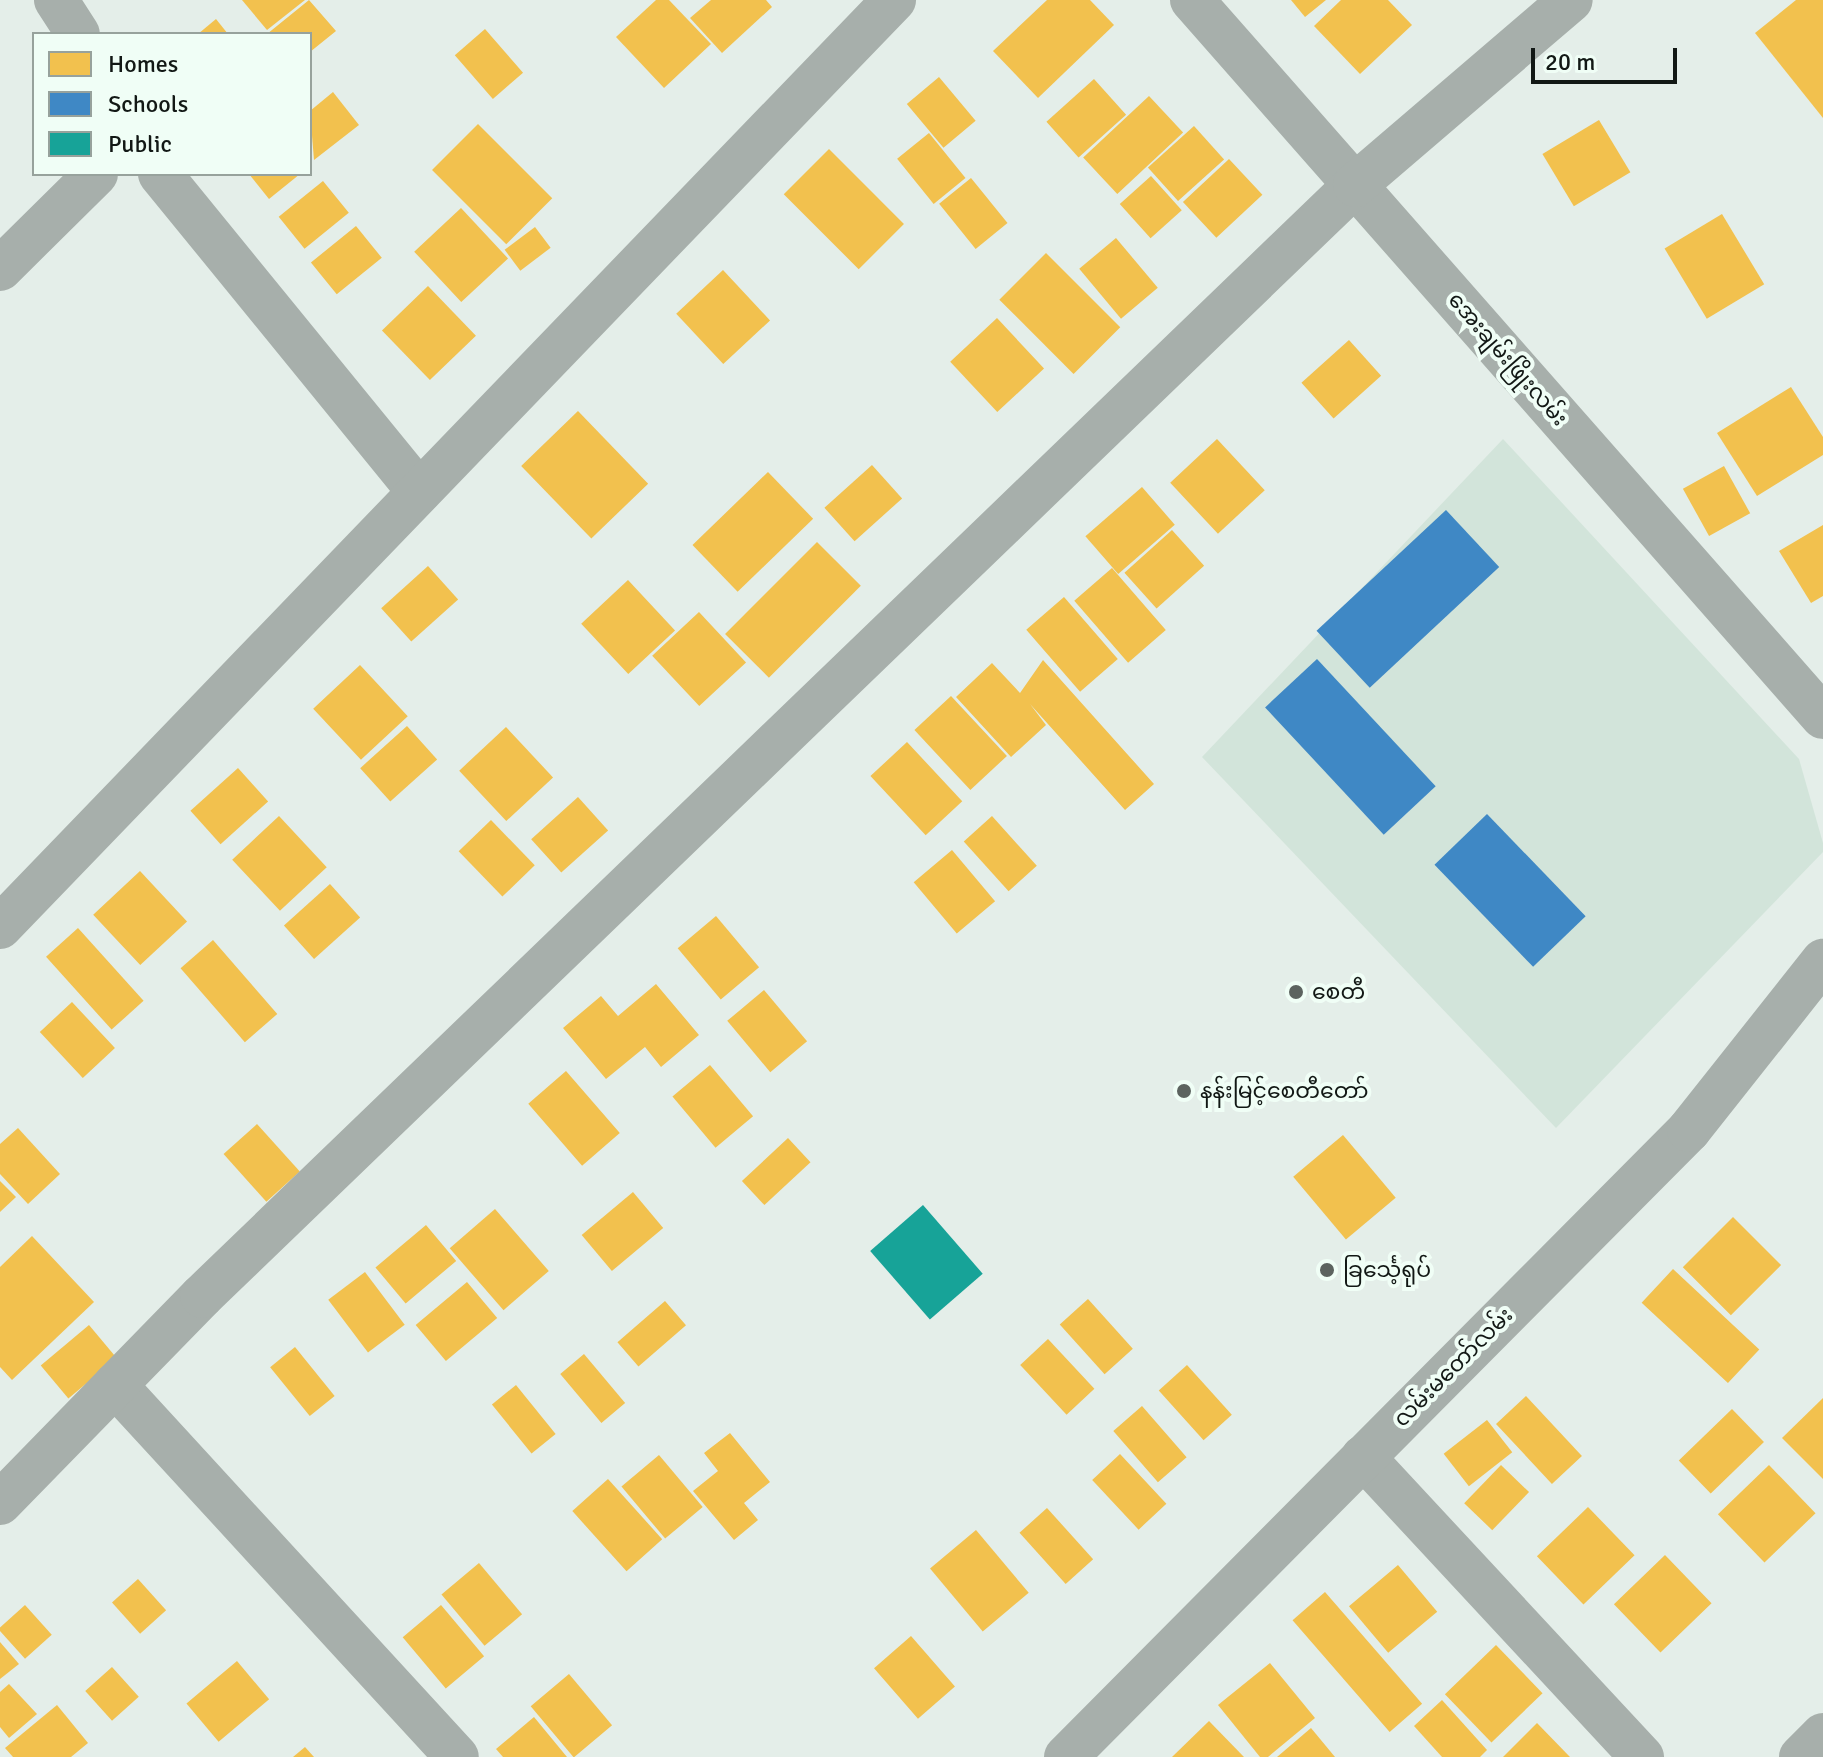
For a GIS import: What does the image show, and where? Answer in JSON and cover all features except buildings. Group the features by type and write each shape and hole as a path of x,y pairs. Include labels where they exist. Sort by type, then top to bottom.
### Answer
{"street":[{"path":"0,927 894,0"},
{"name":"အေးချမ်းဖြိုးလမ်း","path":"1192,0 1823,717"},
{"path":"0,1503 115,1385 610,899 1355,185 1571,0"},
{"path":"0,269 94,176"},
{"path":"162,176 419,492"},
{"name":"လမ်းမတော်လမ်း","path":"1066,1757 1689,1130 1823,961"},
{"path":"115,1385 457,1757"},
{"path":"1363,1457 1642,1757"},
{"path":"1801,1757 1823,1735"}],"shaded area":[{"path":"1503,439 1799,759 1823,843 1823,852 1556,1128 1202,757"}],"place":[{"name":"စေတီ","path":"1296,992"},
{"name":"နန်းမြင့်စေတီတော်","path":"1184,1091"},
{"name":"ခြင်္သေ့ရုပ်","path":"1327,1270"}]}
